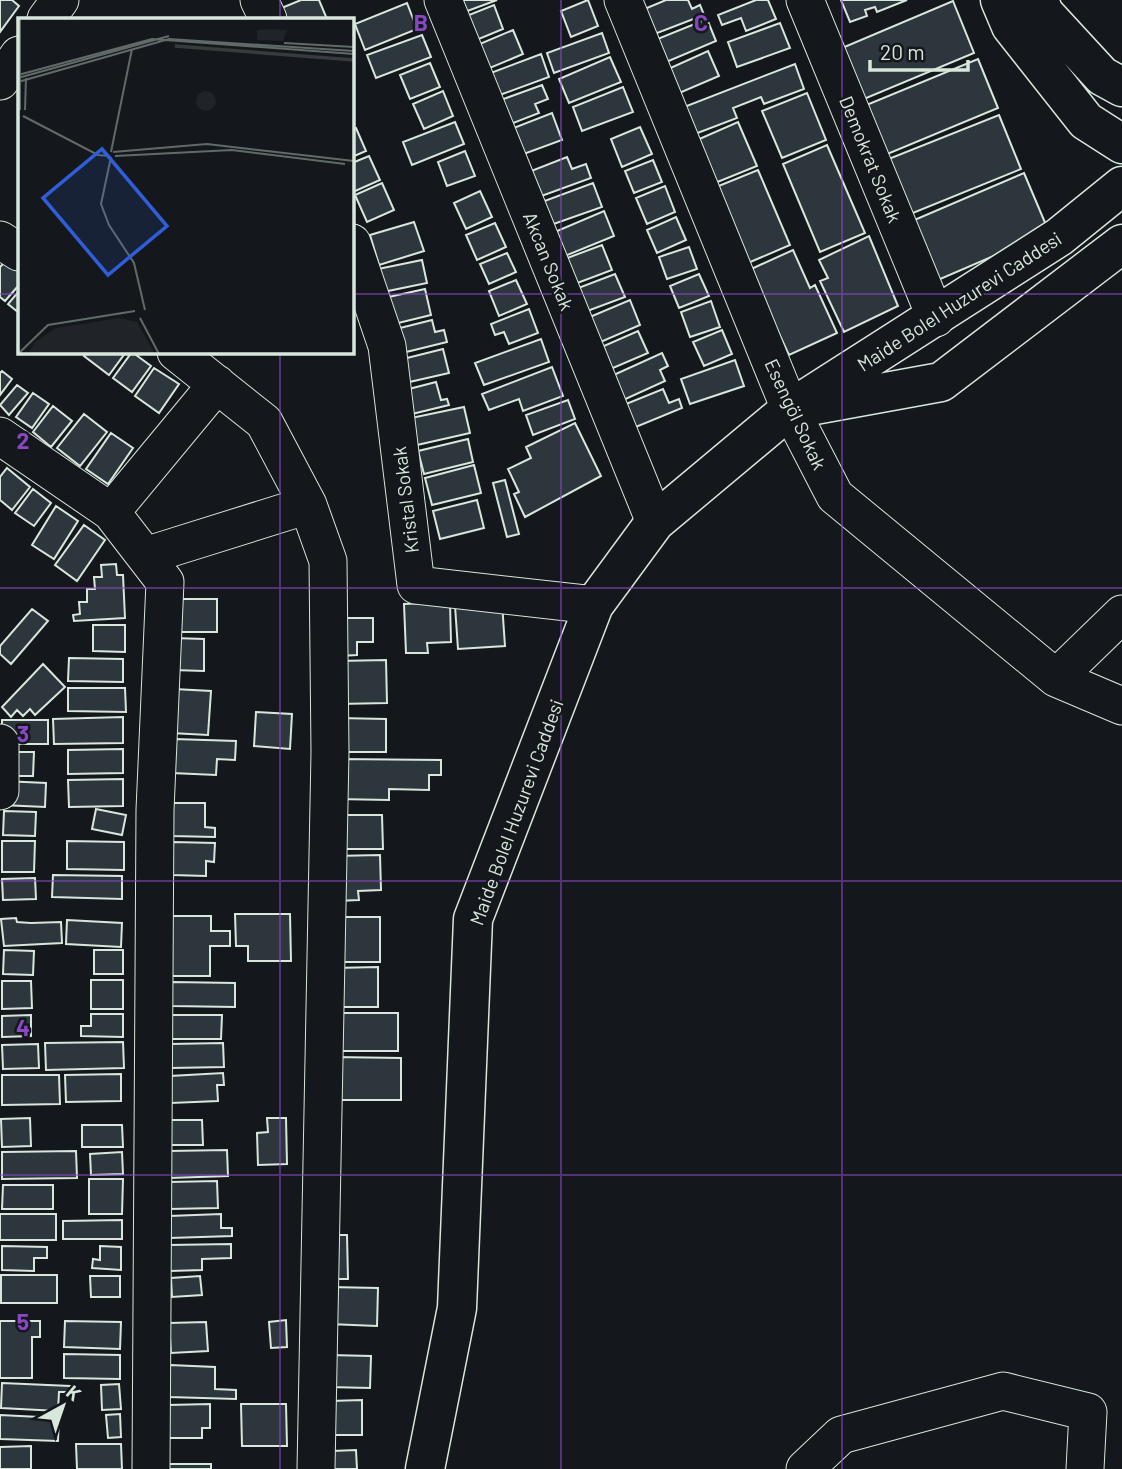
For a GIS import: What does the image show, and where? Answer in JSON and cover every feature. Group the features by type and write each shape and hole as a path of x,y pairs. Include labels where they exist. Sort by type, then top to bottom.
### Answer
{"main road":[{"path":"1000,0 1011,26 1086,121 1122,144"},
{"path":"1038,0 1044,13 1102,76 1122,87"},
{"name":"Maide Bolel Huzurevi Caddesi","path":"425,1469 457,1308 473,919 594,605 655,522 790,409 1059,237 1122,186"},
{"name":"Maide Bolel Huzurevi Caddesi","path":"790,409 941,382 1122,244"}],"street":[{"path":"47,18 60,0"},
{"path":"259,0 268,18"},
{"name":"Akcan Sokak","path":"443,0 655,522"},
{"name":"Esengöl Sokak","path":"623,0 790,409 835,496 1056,678 1122,706"},
{"name":"Demokrat Sokak","path":"805,0 936,318"},
{"path":"0,81 18,56"},
{"path":"0,240 18,251"},
{"name":"Kristal Sokak","path":"354,249 387,346 416,585 594,605"},
{"path":"179,354 264,422 308,505 328,561 330,739 316,1469"},
{"path":"111,512 217,384"},
{"path":"0,436 111,512 165,582 155,810 151,1469"},
{"path":"145,556 308,505"},
{"path":"1056,678 1122,614"},
{"path":"0,743 0,791"},
{"path":"805,1469 841,1435 1003,1391 1088,1412 1085,1469"}],"building":[{"path":"0,0 12,0 19,6 0,32"},
{"path":"301,0 319,0 327,18 284,18 279,9"},
{"path":"457,0 497,0 462,13"},
{"path":"588,0 598,26 571,37 561,11"},
{"path":"666,0 688,0 692,9 700,5 704,15 652,35 642,10"},
{"path":"756,0 768,0 776,19 746,31 741,18 722,25 718,15"},
{"path":"841,0 907,0 877,12 875,7 865,10 867,16 850,22"},
{"path":"953,1 974,53 864,99 842,48"},
{"path":"407,3 417,29 365,50 355,24"},
{"path":"494,5 503,29 474,41 464,17"},
{"path":"707,19 716,41 664,63 655,40"},
{"path":"780,23 790,48 737,67 728,42"},
{"path":"513,30 523,54 485,70 475,46"},
{"path":"602,33 609,53 554,73 547,53"},
{"path":"422,35 431,57 376,78 367,55"},
{"path":"708,51 719,76 677,94 666,70"},
{"path":"541,54 549,77 497,96 488,74"},
{"path":"610,57 621,82 569,103 559,79"},
{"path":"978,59 998,108 885,155 864,106"},
{"path":"430,63 440,87 410,99 400,75"},
{"path":"795,64 804,89 764,104 761,97 733,108 737,118 695,134 684,107"},
{"path":"542,85 548,99 535,104 539,113 508,125 498,101"},
{"path":"623,87 633,112 582,131 573,107"},
{"path":"443,91 453,116 424,129 413,104"},
{"path":"807,93 826,140 782,158 762,111"},
{"path":"552,113 562,140 521,155 511,129"},
{"path":"999,115 1021,169 908,215 886,160"},
{"path":"455,122 464,144 412,165 403,142"},
{"path":"738,122 757,166 715,183 697,140"},
{"path":"640,127 652,154 622,167 611,139"},
{"path":"356,128 366,151 354,156"},
{"path":"827,145 865,233 820,252 783,164"},
{"path":"465,151 475,176 447,186 438,162"},
{"path":"369,156 380,180 354,192 354,162"},
{"path":"567,157 572,169 586,164 591,178 536,198 526,173"},
{"path":"653,160 662,182 634,193 625,171"},
{"path":"758,170 790,245 748,263 716,187"},
{"path":"1024,173 1049,232 938,280 912,221"},
{"path":"382,183 394,210 367,222 355,195"},
{"path":"593,183 602,207 548,226 539,203"},
{"path":"665,186 675,212 647,224 636,198"},
{"path":"480,191 492,217 466,229 454,203"},
{"path":"604,211 614,236 560,258 550,234"},
{"path":"676,217 686,240 657,253 647,230"},
{"path":"414,222 424,251 379,265 370,235"},
{"path":"495,223 506,247 477,260 466,235"},
{"path":"869,236 898,306 844,332 820,281 828,278 819,260"},
{"path":"602,245 612,270 572,285 562,260"},
{"path":"689,247 697,269 667,279 659,257"},
{"path":"793,250 810,288 815,285 837,333 789,355 749,270"},
{"path":"507,253 516,272 489,284 480,264"},
{"path":"7,260 18,270 18,286 5,301 0,297 0,267"},
{"path":"422,260 427,283 383,292 378,269"},
{"path":"615,274 625,297 582,313 573,290"},
{"path":"699,274 709,296 679,308 670,286"},
{"path":"516,280 527,304 499,316 489,291"},
{"path":"425,289 431,315 390,325 384,298"},
{"path":"18,292 18,312 8,304"},
{"path":"630,300 640,325 596,344 585,319"},
{"path":"711,301 720,327 690,337 681,312"},
{"path":"529,309 538,333 509,344 504,332 495,335 491,324"},
{"path":"432,320 435,332 444,330 447,342 398,354 392,330"},
{"path":"722,330 732,354 704,366 693,342"},
{"path":"638,331 648,353 606,371 597,349"},
{"path":"541,339 549,362 484,385 475,363"},
{"path":"443,349 449,373 405,383 399,360"},
{"path":"662,353 668,366 660,370 665,381 619,402 607,378"},
{"path":"86,354 125,354 109,375 84,356"},
{"path":"131,354 135,354 151,366 132,392 113,378"},
{"path":"735,360 744,386 690,404 681,379"},
{"path":"552,367 563,396 523,411 519,399 489,410 482,394"},
{"path":"154,368 179,384 159,413 135,396"},
{"path":"2,371 12,379 0,395 0,373"},
{"path":"436,382 441,400 447,399 449,405 412,414 405,390"},
{"path":"17,385 28,393 9,415 0,405"},
{"path":"663,389 669,403 679,399 682,408 631,429 621,406"},
{"path":"33,393 49,404 32,428 16,417"},
{"path":"568,400 575,419 533,435 526,415"},
{"path":"53,406 72,421 51,447 33,432"},
{"path":"464,407 470,433 417,445 411,418"},
{"path":"84,414 107,432 80,466 57,448"},
{"path":"575,423 601,476 525,517 514,494 519,492 508,469 531,458 526,447"},
{"path":"111,433 133,448 108,484 86,469"},
{"path":"468,439 473,462 424,474 418,451"},
{"path":"474,465 481,493 432,505 425,478"},
{"path":"7,468 30,487 12,510 0,500 0,477"},
{"path":"505,480 519,534 507,537 493,483"},
{"path":"33,489 51,503 34,526 15,513"},
{"path":"477,500 484,528 440,539 433,511"},
{"path":"56,506 78,521 54,559 32,545"},
{"path":"84,525 105,540 77,581 55,565"},
{"path":"116,564 117,575 123,575 125,618 74,621 73,615 80,614 79,602 87,602 87,589 95,589 94,577 102,577 101,565"},
{"path":"174,599 217,599 217,632 174,632"},
{"path":"450,602 451,642 427,643 428,653 406,653 404,604"},
{"path":"502,603 505,646 458,649 455,606"},
{"path":"32,609 48,621 11,664 0,654 0,646"},
{"path":"339,618 373,618 373,642 357,642 357,655 339,656"},
{"path":"93,625 125,625 125,652 93,651"},
{"path":"173,638 204,639 204,671 173,670"},
{"path":"69,658 123,659 123,682 68,681"},
{"path":"386,660 387,703 339,704 338,661"},
{"path":"43,664 65,687 35,715 30,709 23,716 17,710 11,717 2,707"},
{"path":"68,688 125,688 126,712 68,711"},
{"path":"174,689 211,691 208,735 171,733"},
{"path":"256,712 292,714 290,749 254,746"},
{"path":"123,717 123,743 54,744 53,719"},
{"path":"338,718 386,719 386,752 337,752"},
{"path":"2,720 48,720 48,744 2,744"},
{"path":"174,739 236,741 235,760 217,759 216,775 172,773"},
{"path":"123,749 123,773 68,774 68,750"},
{"path":"3,752 34,752 33,776 3,776"},
{"path":"338,759 441,760 441,775 429,775 429,790 389,789 389,800 337,799"},
{"path":"123,779 123,806 69,807 68,780"},
{"path":"3,781 46,783 45,807 2,805"},
{"path":"173,803 205,803 205,827 215,828 215,837 172,836"},
{"path":"96,809 126,815 122,835 92,829"},
{"path":"4,811 36,812 35,836 3,835"},
{"path":"337,815 382,815 383,849 337,849"},
{"path":"2,841 35,841 34,872 2,872"},
{"path":"67,841 124,842 124,870 67,869"},
{"path":"173,842 215,843 214,862 206,861 206,876 172,875"},
{"path":"380,855 381,890 358,891 359,900 336,901 335,856"},
{"path":"53,875 122,876 122,899 52,897"},
{"path":"35,878 36,899 3,900 2,879"},
{"path":"235,914 290,914 291,961 248,961 248,946 236,946"},
{"path":"171,916 211,916 211,931 230,931 230,946 210,946 210,976 172,976"},
{"path":"334,917 380,917 380,962 335,962"},
{"path":"16,918 17,922 61,922 62,943 4,946 1,919"},
{"path":"67,920 122,923 121,947 66,944"},
{"path":"4,950 34,951 33,975 3,974"},
{"path":"94,950 123,950 123,974 94,974"},
{"path":"378,967 378,1007 334,1007 334,968"},
{"path":"91,980 123,980 123,1009 91,1009"},
{"path":"2,981 31,981 32,1008 2,1009"},
{"path":"172,982 235,983 235,1007 172,1006"},
{"path":"334,1013 398,1013 398,1051 334,1051"},
{"path":"91,1014 123,1014 123,1037 81,1036 81,1026 91,1026"},
{"path":"31,1015 31,1036 2,1037 2,1016"},
{"path":"171,1015 222,1015 221,1039 171,1039"},
{"path":"123,1042 124,1068 46,1070 45,1043"},
{"path":"223,1043 224,1067 171,1068 171,1044"},
{"path":"38,1044 39,1068 3,1069 2,1045"},
{"path":"334,1057 401,1058 401,1100 334,1100"},
{"path":"223,1073 224,1085 217,1085 218,1101 171,1103 170,1076"},
{"path":"121,1074 121,1101 66,1102 65,1075"},
{"path":"2,1075 59,1075 60,1104 2,1105"},
{"path":"30,1118 31,1146 2,1147 1,1119"},
{"path":"267,1118 286,1118 287,1164 258,1165 257,1133 268,1132"},
{"path":"167,1120 202,1120 203,1145 168,1145"},
{"path":"82,1125 122,1125 123,1147 82,1147"},
{"path":"227,1150 228,1176 170,1178 169,1151"},
{"path":"76,1151 77,1178 2,1179 2,1152"},
{"path":"122,1152 123,1174 91,1175 90,1154"},
{"path":"89,1179 123,1179 122,1214 89,1214"},
{"path":"217,1181 218,1208 169,1209 169,1182"},
{"path":"3,1185 53,1185 53,1209 2,1209"},
{"path":"0,1214 56,1214 56,1240 0,1240"},
{"path":"221,1214 221,1228 232,1228 232,1236 170,1238 169,1216"},
{"path":"122,1220 122,1239 63,1239 63,1221"},
{"path":"333,1235 347,1235 348,1279 335,1279"},
{"path":"231,1244 231,1258 202,1259 202,1270 170,1271 169,1245"},
{"path":"2,1246 47,1247 47,1258 34,1258 34,1271 2,1270"},
{"path":"100,1246 121,1247 121,1270 92,1268 93,1259 100,1260"},
{"path":"1,1275 57,1275 57,1303 1,1303"},
{"path":"90,1276 120,1276 120,1297 91,1297"},
{"path":"200,1276 202,1295 172,1297 171,1278"},
{"path":"330,1287 378,1288 377,1326 329,1324"},
{"path":"286,1320 287,1347 271,1348 269,1322"},
{"path":"0,1321 40,1321 40,1337 32,1337 32,1378 0,1378"},
{"path":"65,1321 121,1322 120,1349 64,1347"},
{"path":"206,1322 208,1351 171,1353 169,1323"},
{"path":"64,1354 120,1355 120,1379 64,1378"},
{"path":"329,1355 371,1356 370,1388 328,1387"},
{"path":"170,1365 215,1367 215,1389 236,1390 236,1399 169,1397"},
{"path":"2,1383 70,1386 70,1392 59,1392 58,1411 1,1408"},
{"path":"119,1384 121,1409 102,1410 101,1385"},
{"path":"362,1400 362,1435 330,1435 330,1401"},
{"path":"210,1404 210,1428 202,1428 202,1438 169,1438 168,1405"},
{"path":"241,1404 286,1404 287,1446 242,1446"},
{"path":"120,1414 121,1437 108,1438 106,1415"},
{"path":"0,1415 59,1418 58,1441 0,1439"},
{"path":"76,1444 121,1444 122,1469 77,1469"},
{"path":"31,1446 31,1469 0,1469 0,1447"},
{"path":"356,1450 357,1469 333,1469 332,1451"},
{"path":"169,1464 211,1464 211,1469 169,1469"}]}
